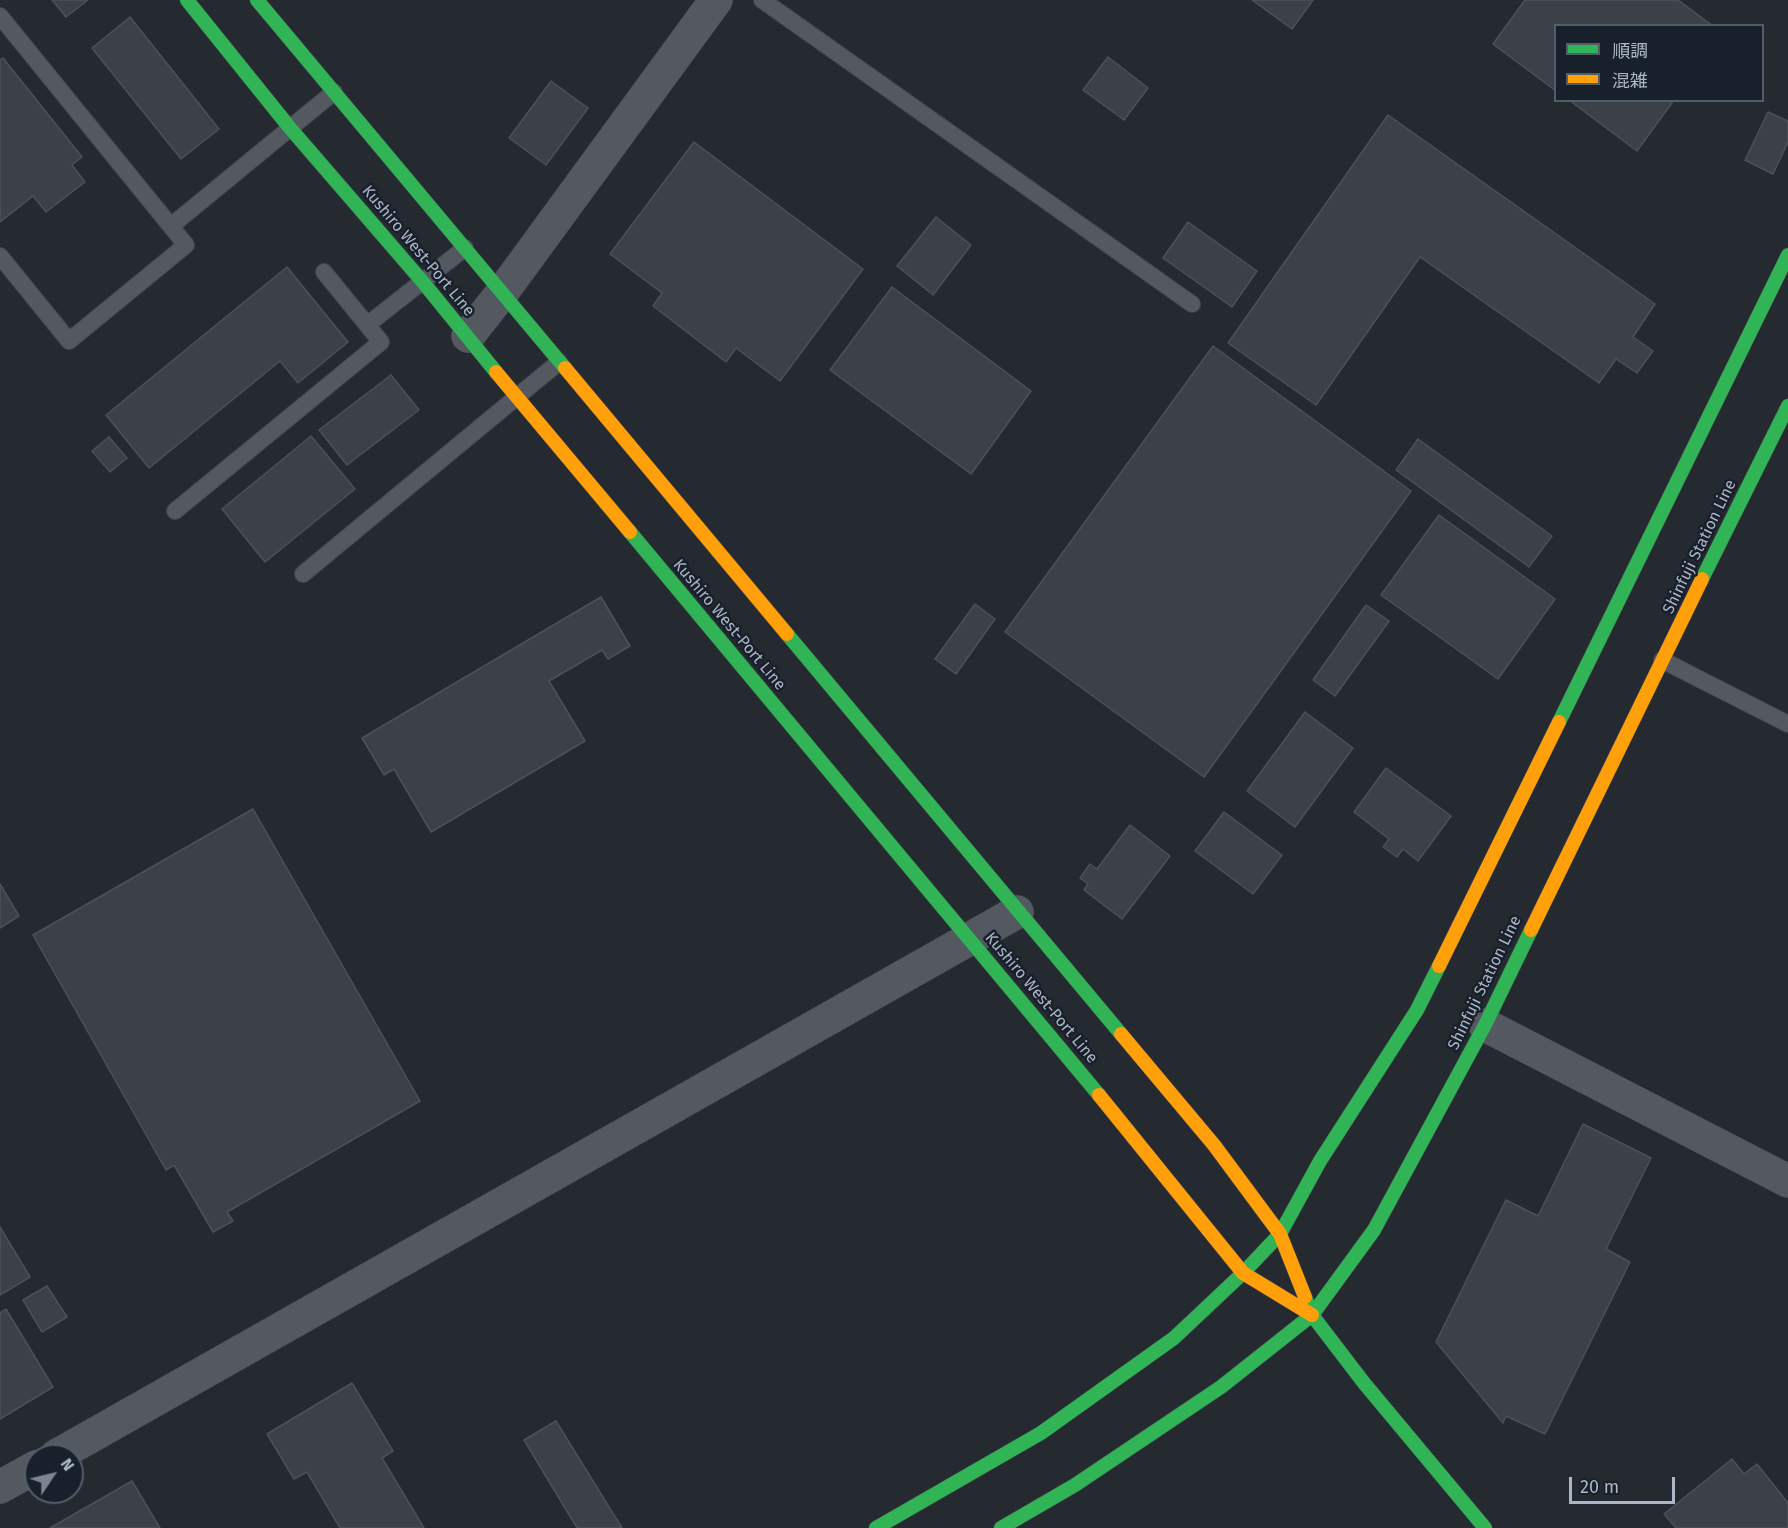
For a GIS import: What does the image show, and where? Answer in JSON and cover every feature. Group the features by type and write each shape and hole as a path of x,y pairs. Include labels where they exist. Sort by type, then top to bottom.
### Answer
{"main road":[{"name":"Kushiro West-Port Line","path":"187,0 290,128 422,281 517,398 970,938 1172,1183 1243,1273 1312,1315"},
{"path":"257,0 1214,1145 1280,1234 1312,1315 1364,1383 1485,1528"},
{"path":"876,1528 1041,1433 1174,1338 1243,1273 1280,1234 1320,1161 1417,1010 1788,255"},
{"name":"Shinfuji Station Line","path":"1312,1315 1374,1230 1485,1025 1788,406"},
{"path":"1001,1528 1075,1485 1221,1387 1312,1315"}],"street":[{"path":"468,336 716,0"},
{"path":"77,1444 1017,912"},
{"path":"1485,1025 1788,1181"},
{"path":"0,1487 24,1474"}],"lane":[{"path":"762,0 1192,303"},
{"path":"0,16 186,245 69,340 0,256"},
{"path":"171,226 334,92"},
{"path":"368,325 465,248"},
{"path":"174,511 381,342 324,272"},
{"path":"303,574 559,362"},
{"path":"1662,660 1788,724"}],"building":[{"path":"52,0 88,0 66,17"},
{"path":"1252,0 1313,0 1292,29"},
{"path":"1525,0 1678,0 1710,24 1554,24 1554,90 1493,44"},
{"path":"130,17 219,129 181,159 92,48"},
{"path":"1108,57 1148,88 1124,120 1083,90"},
{"path":"3,58 82,157 72,165 85,182 46,212 33,196 0,222 0,60"},
{"path":"551,81 588,108 546,165 509,138"},
{"path":"1572,102 1673,102 1637,151"},
{"path":"1768,112 1788,121 1788,142 1773,174 1745,160"},
{"path":"1388,115 1655,304 1633,337 1653,351 1637,373 1616,359 1599,383 1420,257 1316,405 1228,343"},
{"path":"694,142 863,269 780,381 736,348 726,362 653,306 662,293 610,254"},
{"path":"936,217 971,245 933,295 897,266"},
{"path":"1188,222 1257,271 1232,307 1163,258"},
{"path":"287,267 348,342 298,383 280,361 149,468 106,415"},
{"path":"892,287 1031,391 971,474 830,370"},
{"path":"1213,346 1411,491 1204,777 1005,632"},
{"path":"391,375 419,410 347,465 319,430"},
{"path":"311,436 355,489 265,562 222,509"},
{"path":"109,437 127,458 110,472 92,451"},
{"path":"1418,439 1552,536 1529,567 1396,470"},
{"path":"1439,515 1555,599 1498,679 1381,595"},
{"path":"601,597 630,646 608,659 602,650 549,681 585,741 431,832 394,769 384,775 362,738"},
{"path":"975,604 995,619 956,674 935,659"},
{"path":"1366,605 1389,621 1335,696 1313,680"},
{"path":"1305,712 1353,748 1295,827 1247,791"},
{"path":"1386,768 1451,816 1418,861 1403,849 1397,857 1383,847 1389,839 1354,812"},
{"path":"253,809 420,1101 227,1212 233,1221 213,1232 174,1165 166,1170 33,935"},
{"path":"1224,812 1282,855 1253,894 1195,851"},
{"path":"1130,825 1170,856 1122,919 1084,890 1088,884 1080,878 1090,864 1097,869"},
{"path":"0,884 19,916 0,928"},
{"path":"1583,1124 1651,1158 1606,1249 1630,1262 1545,1434 1506,1416 1503,1423 1436,1342 1506,1200 1538,1216"},
{"path":"0,1227 30,1277 0,1295"},
{"path":"47,1286 67,1317 42,1332 23,1300"},
{"path":"6,1309 53,1387 0,1419 0,1313"},
{"path":"352,1383 393,1451 382,1458 424,1528 340,1528 307,1472 294,1479 267,1434"},
{"path":"556,1421 622,1528 577,1528 524,1440"},
{"path":"1732,1459 1744,1474 1757,1464 1788,1503 1788,1528 1676,1528 1664,1514"},
{"path":"132,1481 160,1528 50,1528"}],"traffic: fast":[{"path":"187,0 290,128 422,281 496,372"},
{"path":"257,0 565,368"},
{"path":"1559,722 1788,255"},
{"path":"1702,579 1788,406"},
{"path":"630,532 1099,1095"},
{"path":"787,634 1121,1034"},
{"path":"1001,1528 1075,1485 1221,1387 1312,1315 1374,1230 1485,1025 1531,930"},
{"path":"876,1528 1041,1433 1174,1338 1243,1273 1280,1234 1320,1161 1417,1010 1439,966"},
{"path":"1305,1297 1312,1315 1364,1383 1485,1528"}],"traffic: slow":[{"path":"565,368 787,634"},
{"path":"496,372 630,532"},
{"path":"1531,930 1702,579"},
{"path":"1439,966 1559,722"},
{"path":"1121,1034 1214,1145 1280,1234 1305,1297"},
{"path":"1099,1095 1243,1273 1312,1315"}]}
